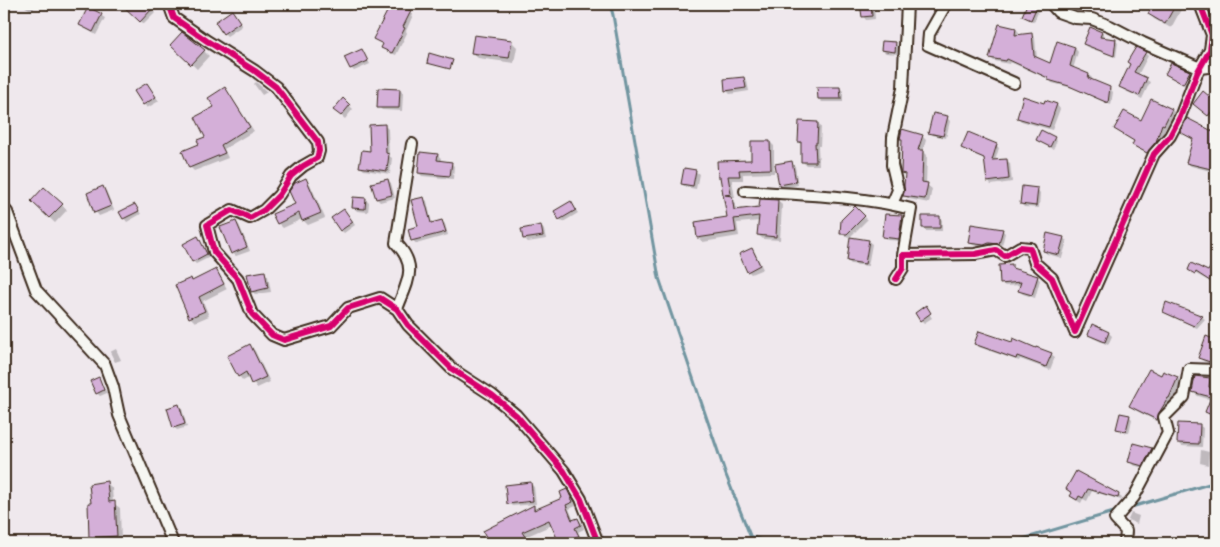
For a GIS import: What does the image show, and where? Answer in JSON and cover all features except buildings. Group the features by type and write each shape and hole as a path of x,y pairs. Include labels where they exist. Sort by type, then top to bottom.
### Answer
{"street":[{"path":"169,4 174,18 276,87 318,142 319,151 317,158 291,176 278,195 264,210 250,218 232,210 207,225 214,252 238,279 252,314 272,334 284,340 331,326 348,308 380,298 396,309 408,325 452,369 492,395 516,415 564,471 581,499 598,543"},
{"path":"892,204 898,190 892,165 892,137 903,88 907,4"},
{"path":"946,4 930,34 928,45 1014,83"},
{"path":"1051,4 1058,12 1075,18 1092,19 1110,26 1200,68 1216,66"},
{"path":"903,255 975,254 996,250 1005,256 1020,247 1030,248 1035,263 1052,278 1075,332 1154,154 1170,136 1210,50 1212,35 1200,4"},
{"path":"396,309 411,272 405,253 396,243 412,144"},
{"path":"745,191 892,204 911,209 903,255 903,268 896,279"},
{"path":"4,209 36,290 105,365 113,387 119,415 173,543"},
{"path":"1125,543 1126,530 1115,519 1134,497 1168,433 1164,417 1184,397 1190,369 1216,370"}],"waterway":[{"path":"610,4 659,278 726,475 753,543"},
{"path":"1128,508 1216,482"},
{"path":"1009,543 1117,511"},
{"path":"752,537 771,543"}],"cycle path":[{"path":"169,4 174,18 276,87 318,142 319,151 317,158 291,176 279,195 264,210 250,218 232,210 207,225 214,252 238,279 252,314 272,335 284,340 331,326 348,308 380,298 397,309 408,325 452,369 492,395 516,415 564,471 581,499 598,543"},
{"path":"896,279 903,268 903,255 975,254 996,250 1005,256 1020,247 1030,248 1035,263 1052,278 1075,332 1154,154 1170,136 1180,117 1197,73 1210,50 1212,35 1200,4"}]}
